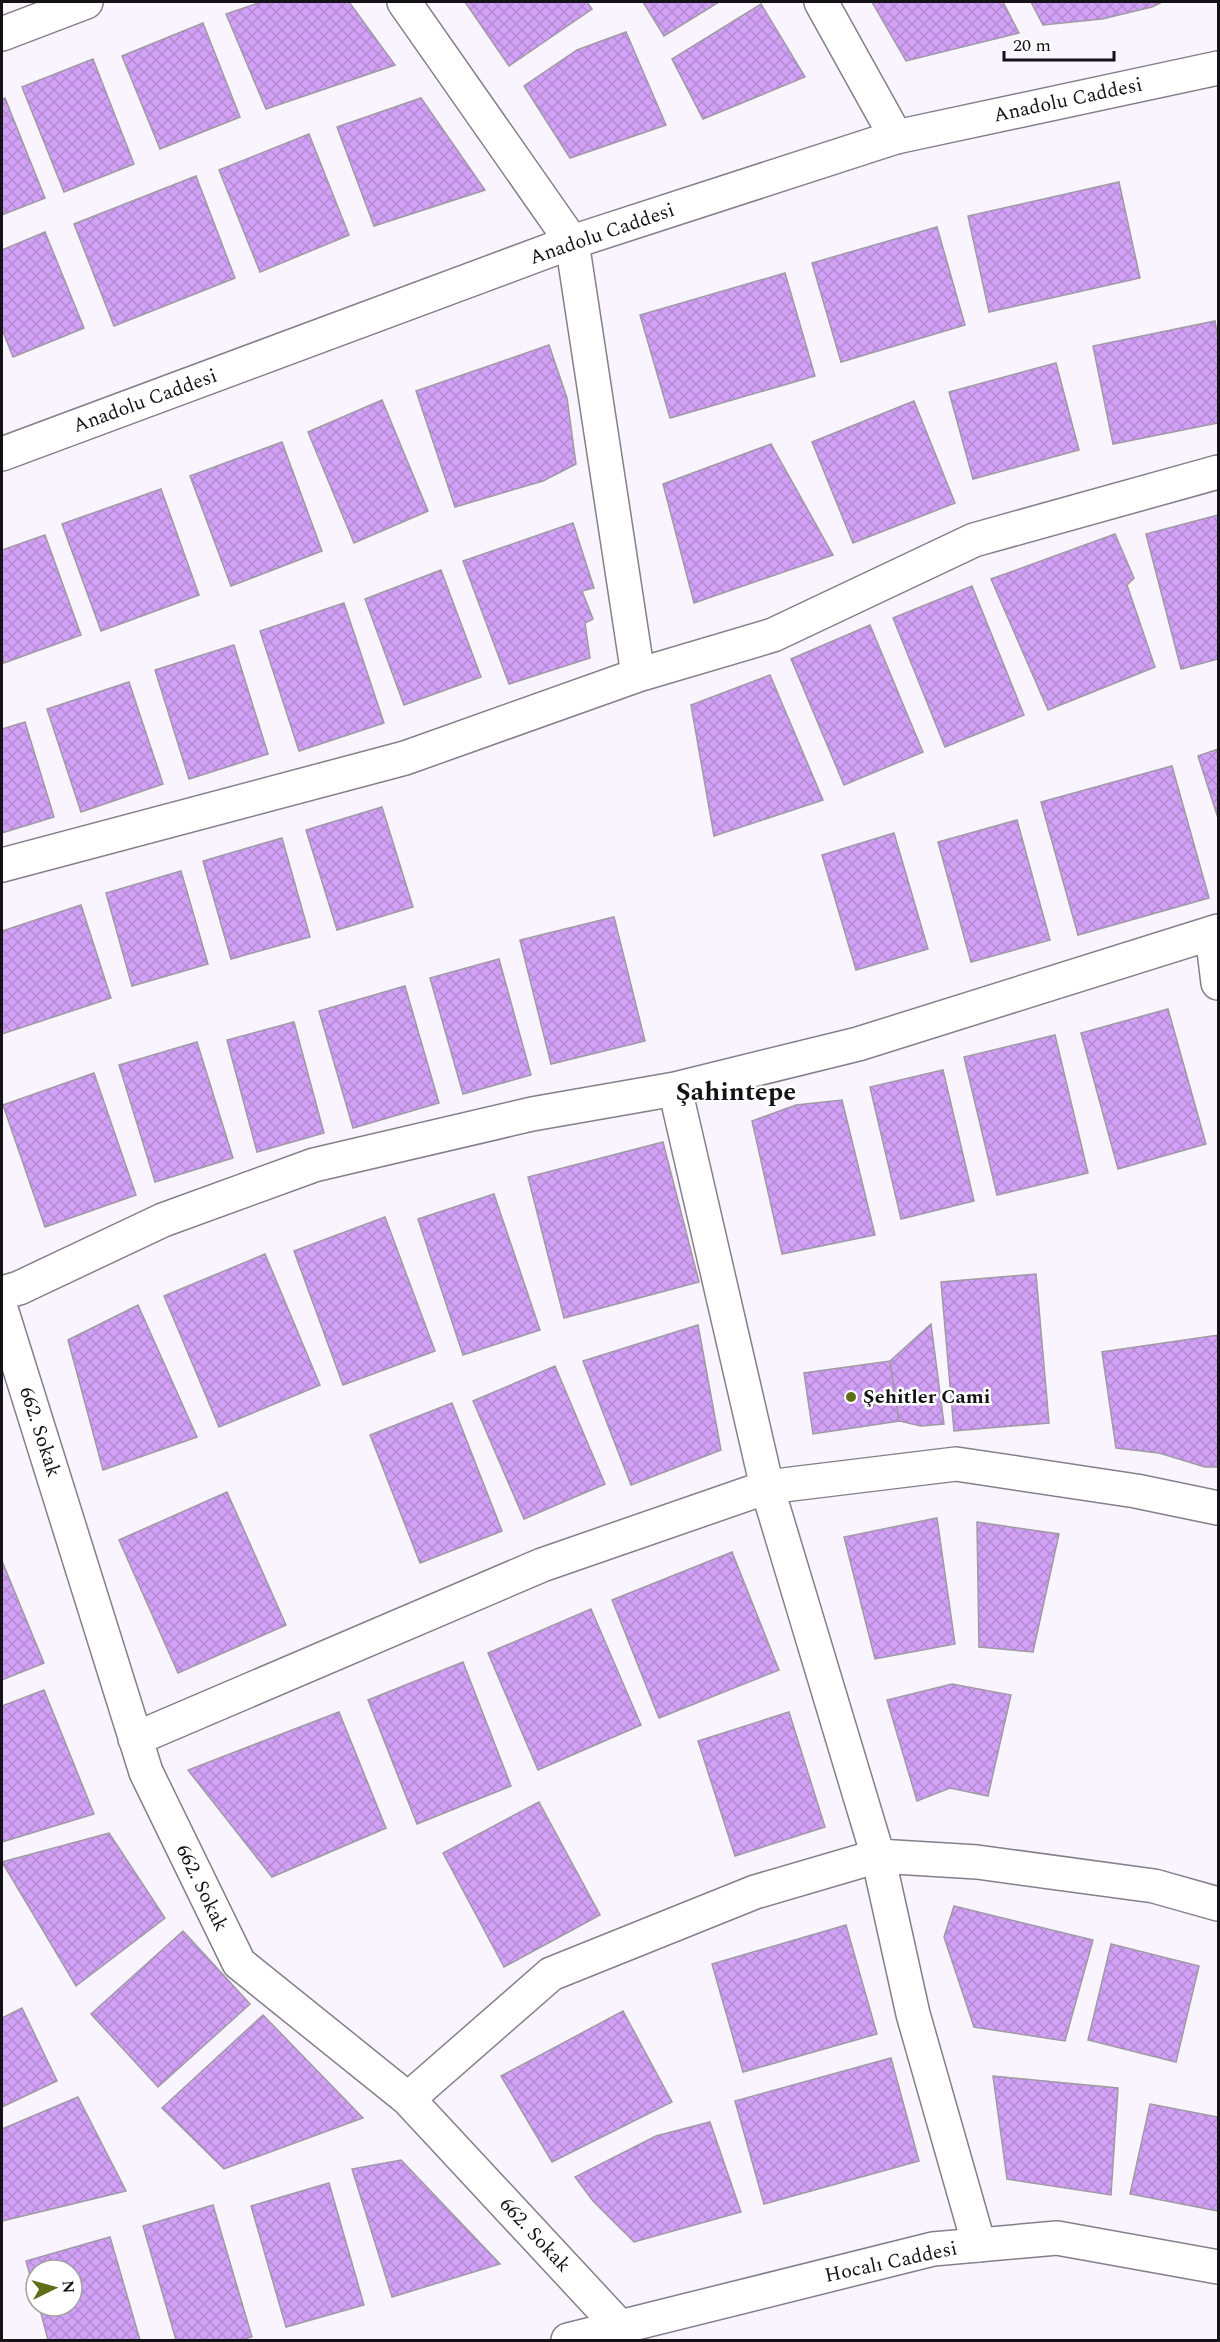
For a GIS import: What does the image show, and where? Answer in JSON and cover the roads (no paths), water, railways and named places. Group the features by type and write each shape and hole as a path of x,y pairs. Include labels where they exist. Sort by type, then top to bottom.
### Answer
{"street":[{"path":"2,34 86,2"},
{"path":"404,2 572,242 638,675"},
{"path":"820,2 896,136"},
{"name":"Anadolu Caddesi","path":"2,454 572,242 896,136 1218,69"},
{"path":"2,865 405,758 638,675 773,635 974,540 1218,472"},
{"path":"2,1293 19,1288 162,1220 314,1165 532,1114 675,1089 858,1044 1215,933 1218,983"},
{"path":"675,1089 767,1487 878,1856 913,2014 979,2245"},
{"name":"662. Sokak","path":"2,1312 146,1772 239,1963 408,2099 620,2327"},
{"path":"135,1739 542,1565 767,1487 956,1464 1136,1491 1218,1508"},
{"path":"408,2099 551,1974 755,1892 878,1856 977,1862 1154,1886 1218,1904"},
{"name":"Hocalı Caddesi","path":"568,2340 933,2249 1057,2238 1218,2267"}],"place":[{"name":"Şehitler Cami","path":"851,1397"}],"district":[{"name":"Şahintepe","path":"736,1092"}]}
